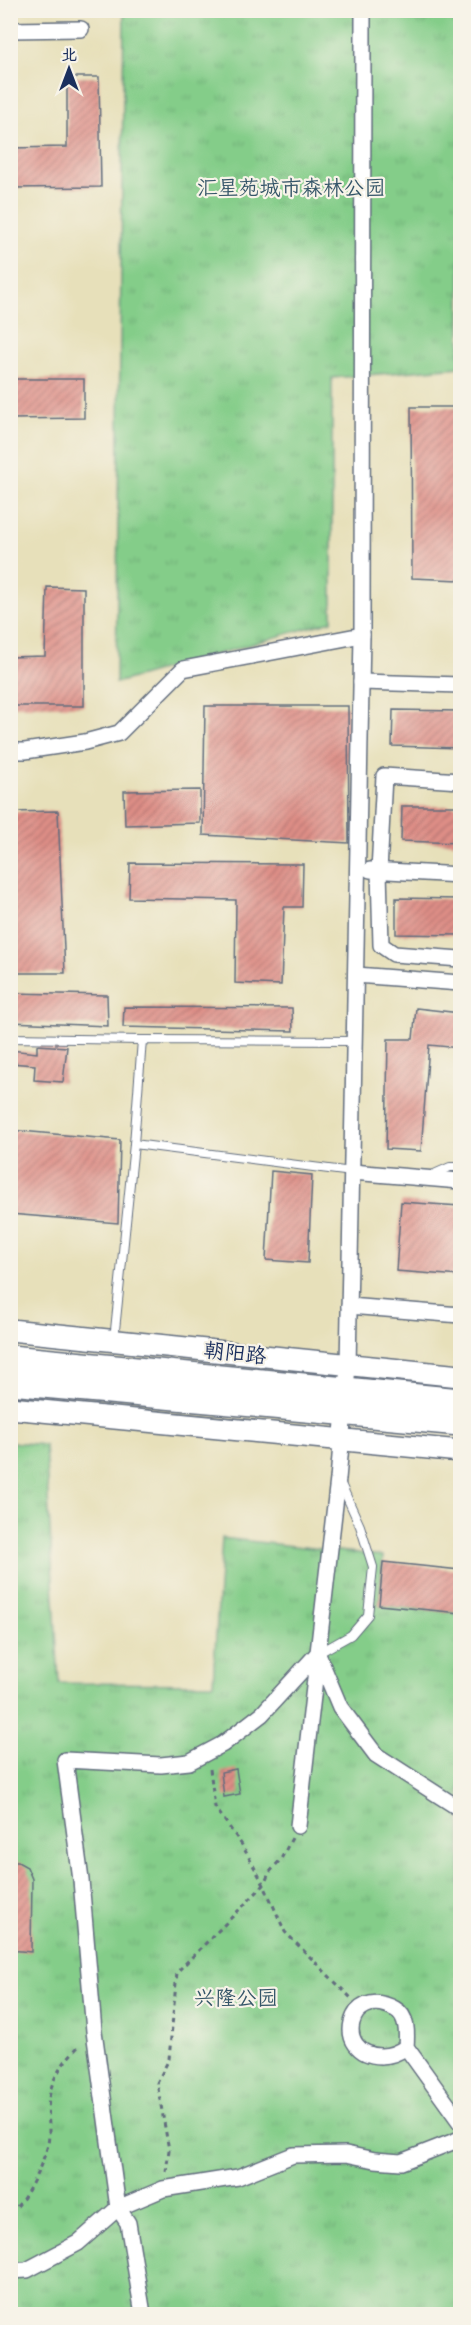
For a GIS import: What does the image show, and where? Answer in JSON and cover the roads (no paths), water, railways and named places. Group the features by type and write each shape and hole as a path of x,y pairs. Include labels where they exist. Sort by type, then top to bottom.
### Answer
{"highway":[{"name":"朝阳路","path":"10,1359 346,1389 460,1402"},
{"name":"朝阳路","path":"10,1380 346,1389 460,1422"}],"street":[{"path":"298,1826 342,1440 350,1306 362,635 363,10"},
{"path":"10,30 81,28"},
{"path":"10,751 26,751 85,742 120,733 183,669 362,635"},
{"path":"361,682 460,685"},
{"path":"460,781 384,776 379,871 381,945 394,954 460,959"},
{"path":"358,870 460,875"},
{"path":"356,975 460,983"},
{"path":"352,1172 460,1181"},
{"path":"350,1306 460,1315"},
{"name":"朝阳路","path":"10,1330 114,1341 346,1389 460,1376"},
{"path":"10,1408 460,1451"},
{"path":"144,2314 128,2223 118,2208 94,2031 81,1880 65,1760 160,1765 189,1762 223,1744 262,1714 318,1654"},
{"path":"318,1654 340,1707 376,1755 460,1809"},
{"path":"406,2047 390,2056 369,2055 359,2049 350,2030 353,2017 361,2007 373,2003 387,2005 398,2011 405,2020 406,2047 460,2122"},
{"path":"10,2271 27,2270 78,2243 118,2208 163,2189 237,2177 293,2156 346,2154 401,2162 460,2139"}],"lane":[{"path":"10,1038 354,1041"},
{"path":"114,1341 142,1040"},
{"path":"134,1144 352,1172"},
{"path":"425,1178 450,1167 460,1167"},
{"path":"318,1654 351,1635 368,1615 373,1567 360,1526 338,1479"}],"park label":[{"name":"汇星苑城市森林公园","path":"291,189"},
{"name":"兴隆公园","path":"236,1999"}]}
